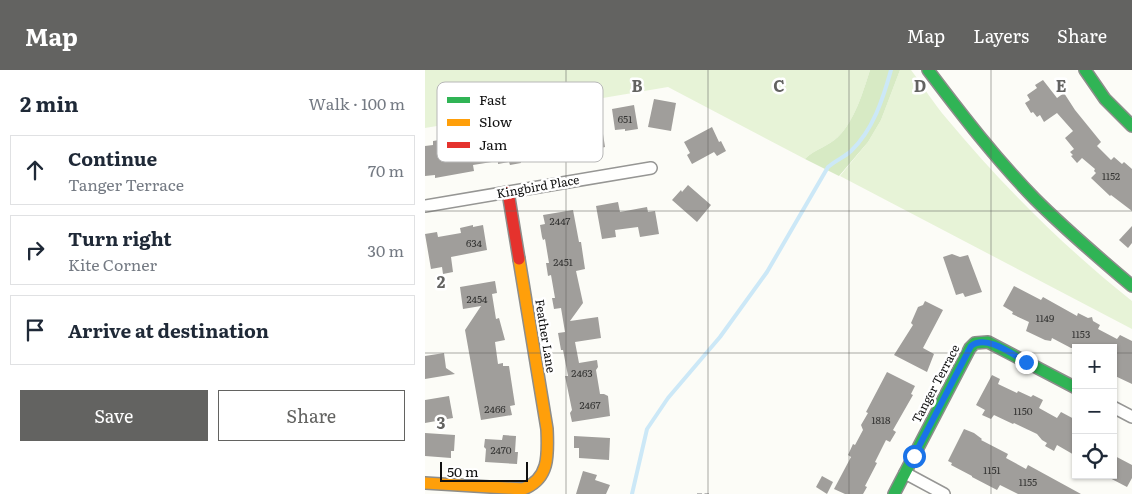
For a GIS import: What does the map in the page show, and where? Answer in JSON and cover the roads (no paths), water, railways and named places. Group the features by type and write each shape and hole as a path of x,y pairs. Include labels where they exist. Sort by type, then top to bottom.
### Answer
{"street":[{"path":"928,70 962,115 1023,186 1081,243 1132,286"},
{"path":"1085,70 1105,99 1132,126"},
{"name":"Kingbird Place","path":"425,206 651,168"},
{"name":"Feather Lane","path":"425,483 523,489 532,487 542,477 546,460 547,429 508,192"},
{"name":"Tanger Terrace","path":"894,494 969,348 978,342 986,342 993,345 1072,386"},
{"path":"1117,409 1132,417"},
{"path":"905,473 945,494"}],"waterway":[{"path":"632,494 647,429 668,398 720,337 767,272 828,167 846,155 859,143 881,103 891,70"}]}
